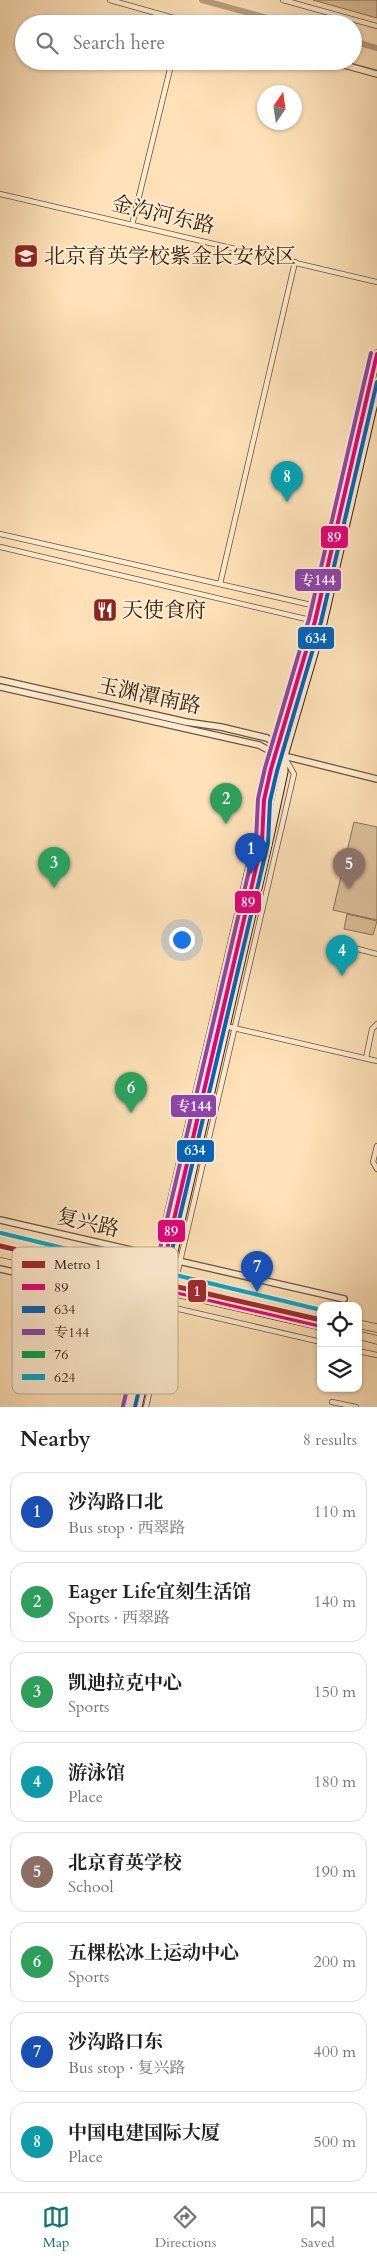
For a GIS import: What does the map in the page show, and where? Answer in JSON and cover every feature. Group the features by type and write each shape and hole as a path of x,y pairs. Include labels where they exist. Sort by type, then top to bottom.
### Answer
{"highway":[{"name":"复兴路","path":"0,1239 35,1247"},
{"name":"复兴路","path":"178,1283 317,1315"},
{"path":"178,1292 317,1325"},
{"path":"362,1325 377,1328"},
{"path":"362,1337 377,1340"}],"main road":[{"path":"167,1247 262,842 264,800 319,622 377,354"},
{"path":"322,608 377,390"},
{"path":"176,1247 284,772 280,752 319,622"},
{"path":"129,1407 132,1394"},
{"path":"138,1407 141,1394"}],"street":[{"path":"110,0 158,15"},
{"path":"283,0 337,15"},
{"path":"362,22 377,26"},
{"path":"132,225 170,70"},
{"path":"362,70 377,74"},
{"name":"金沟河东路","path":"0,194 377,282"},
{"path":"220,584 294,262"},
{"path":"0,534 322,608"},
{"path":"0,547 319,622"},
{"name":"玉渊潭南路","path":"0,680 186,722 267,738 280,752"},
{"name":"玉渊潭南路","path":"0,687 259,745 377,779"},
{"path":"178,1275 294,774 280,752"},
{"path":"162,1247 160,1243 257,829 263,822"},
{"path":"354,948 377,954"},
{"path":"366,1058 372,1029 377,1024"},
{"path":"219,1025 377,1061"},
{"path":"377,1146 374,1162 377,1169"},
{"name":"复兴路","path":"0,1220 124,1247"},
{"name":"复兴路","path":"178,1261 344,1299"},
{"path":"178,1310 317,1341"},
{"path":"362,1352 377,1355"},
{"path":"146,1407 149,1394"},
{"path":"332,1402 356,1407"}],"shaded area":[{"path":"313,0 377,0 377,18"},
{"path":"354,822 377,827 377,920 333,910"},
{"path":"347,914 377,921 373,935 344,929"}],"waterway":[{"path":"202,0 256,15"},
{"path":"362,44 377,48"}],"metro line":[{"name":"1","path":"0,1246 12,1249"},
{"name":"1","path":"178,1287 317,1319"}],"transit line":[{"name":"专144","path":"160,1247 256,841 258,799 265,768 309,619 371,353"},
{"name":"89","path":"168,1247 262,842 264,800 271,769 315,621 377,354"},
{"name":"634","path":"173,1247 268,843 270,801 277,771 321,622 377,382"},
{"name":"624","path":"1,1233 59,1247"},
{"name":"76","path":"0,1245 12,1248"},
{"name":"624","path":"178,1276 317,1309"},
{"name":"76","path":"178,1288 317,1321"},
{"name":"89","path":"178,1293 317,1325"},
{"name":"专144","path":"123,1406 126,1394"},
{"name":"634","path":"135,1407 138,1394"}],"place":[{"name":"北京育英学校紫金长安校区","path":"26,256"},
{"name":"中国电建国际大厦","path":"287,502"},
{"name":"天使食府","path":"105,610"},
{"name":"Eager Life宜刻生活馆","path":"226,824"},
{"name":"沙沟路口北","path":"251,874"},
{"name":"凯迪拉克中心","path":"54,888"},
{"name":"北京育英学校","path":"349,889"},
{"name":"游泳馆","path":"342,976"},
{"name":"五棵松冰上运动中心","path":"131,1113"},
{"name":"沙沟路口东","path":"257,1292"}]}
